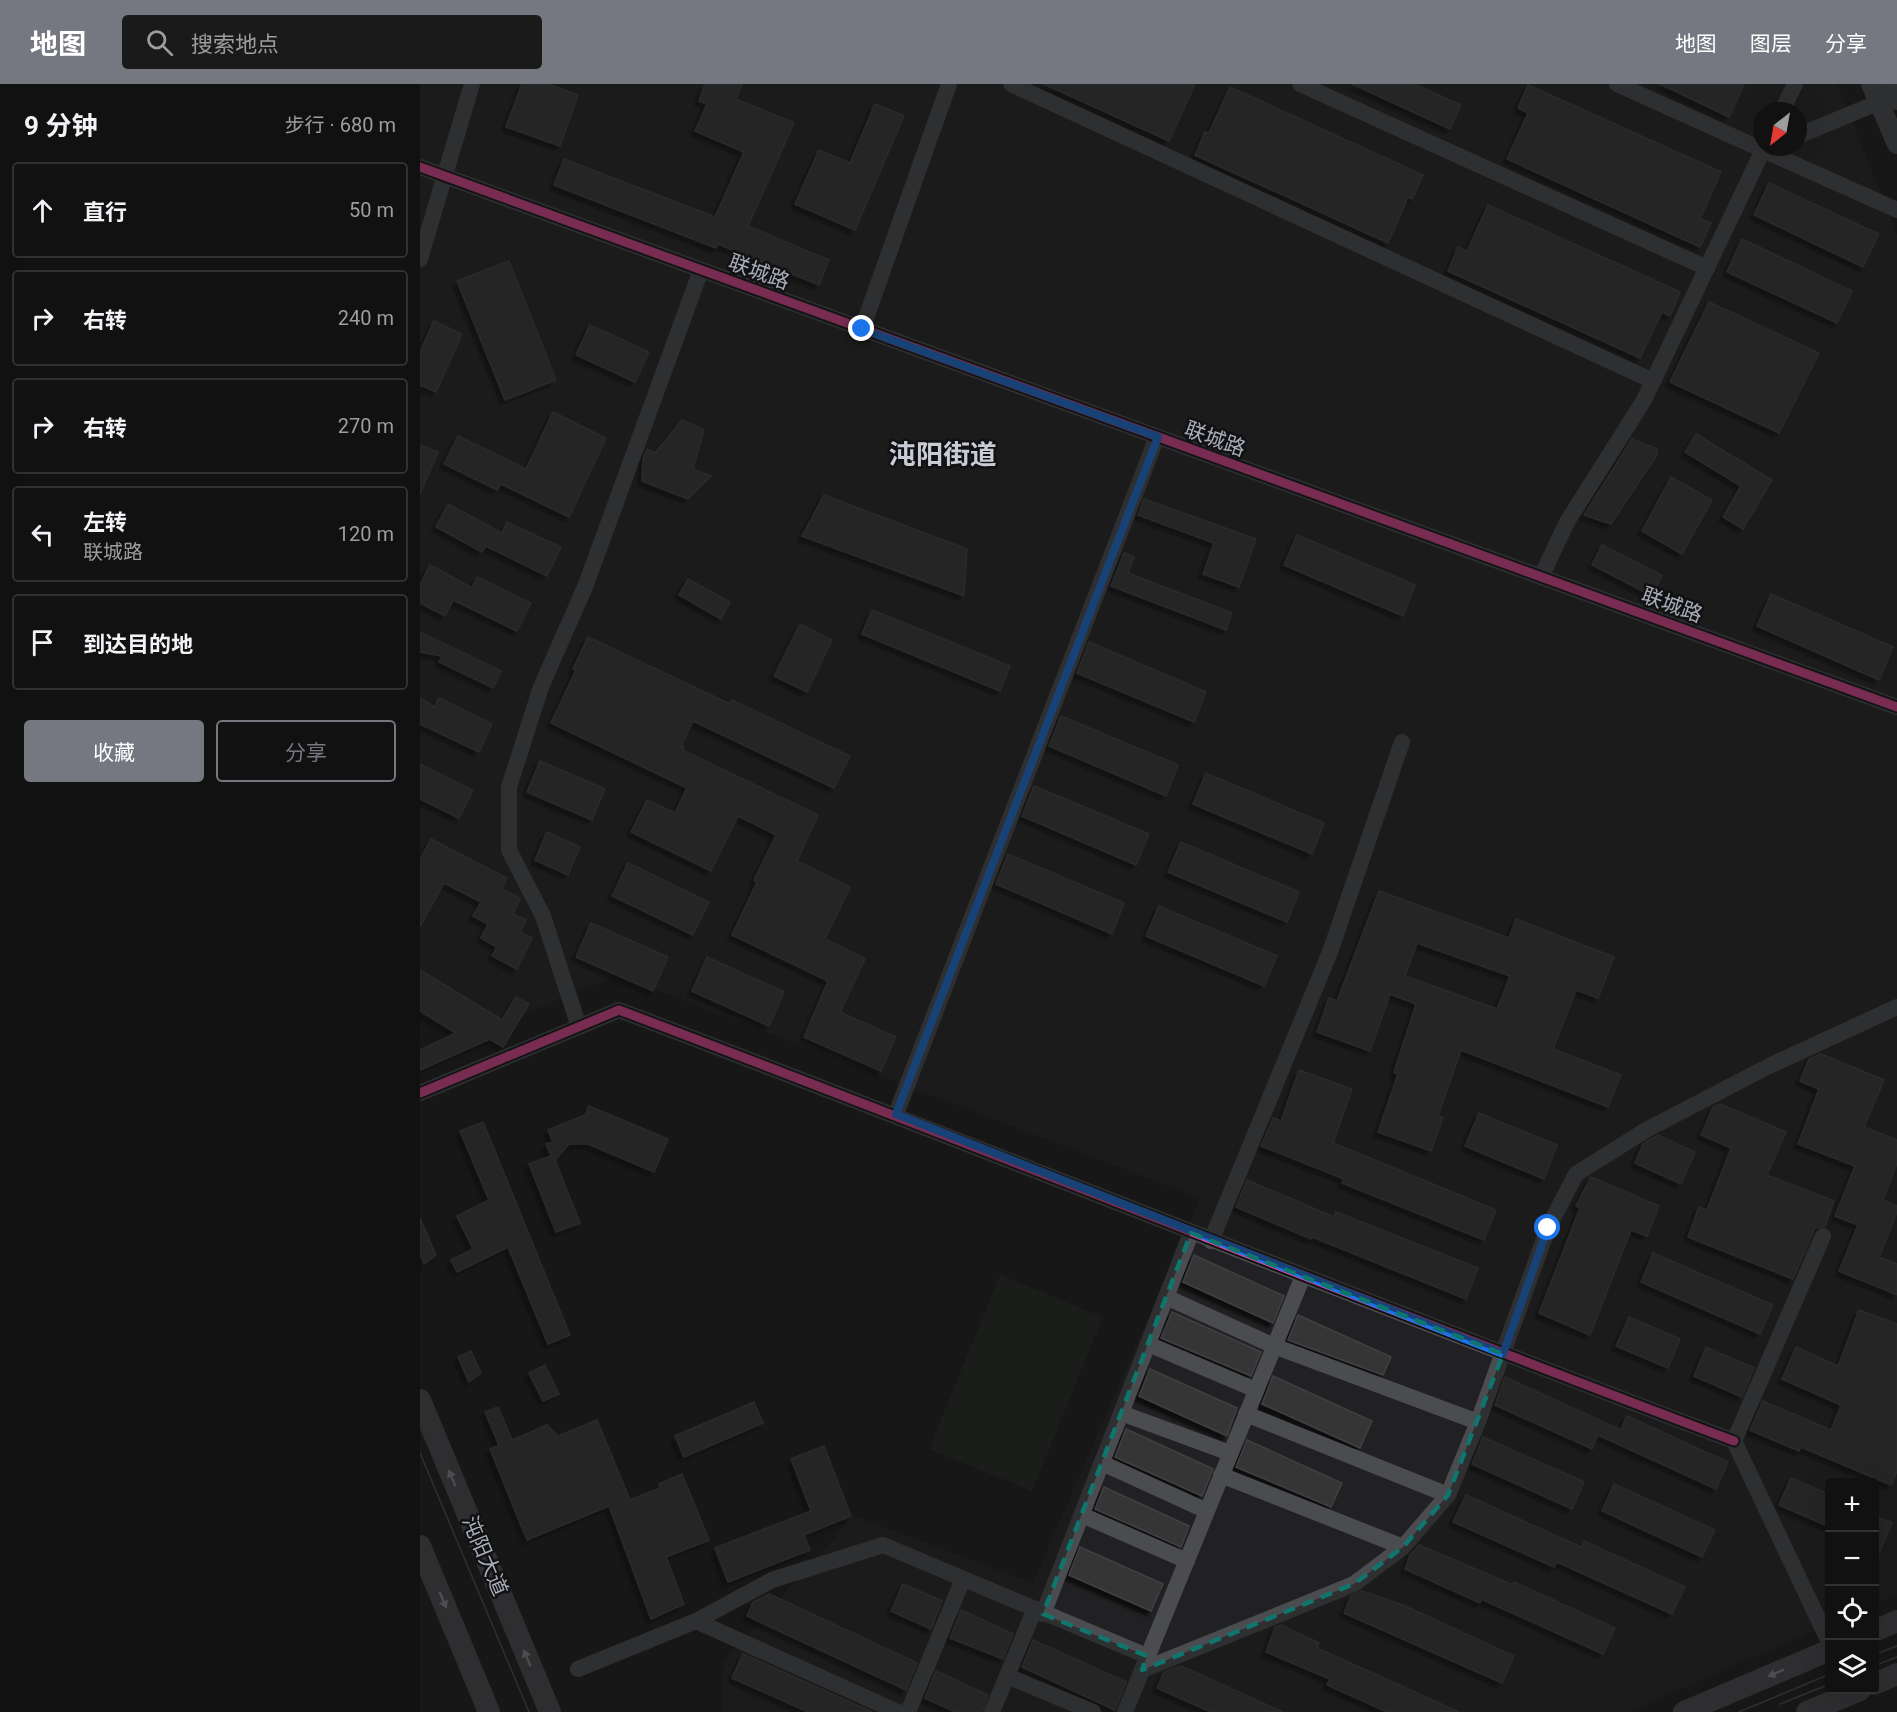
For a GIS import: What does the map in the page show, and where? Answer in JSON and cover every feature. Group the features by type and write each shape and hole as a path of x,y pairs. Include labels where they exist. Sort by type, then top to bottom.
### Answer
{"main road":[{"name":"沌阳大道","path":"420,1400 550,1712"},
{"path":"420,1546 489,1712"},
{"path":"1879,1629 1897,1622"},
{"path":"1684,1712 1825,1652"},
{"path":"1879,1681 1897,1674"},
{"path":"1807,1712 1848,1694"}],"street":[{"path":"420,259 472,84"},
{"path":"862,329 949,84"},
{"path":"1011,84 1653,381"},
{"path":"1300,84 1707,268"},
{"path":"1617,84 1753,142"},
{"path":"1786,102 1795,84"},
{"path":"1871,84 1890,95"},
{"path":"1807,132 1890,95"},
{"path":"1890,95 1897,144"},
{"path":"1541,577 1567,522 1644,400 1763,156"},
{"path":"1784,156 1897,210"},
{"name":"联城路","path":"420,167 1897,707"},
{"path":"579,1027 543,916 509,850 509,787 541,687 585,587 701,270"},
{"path":"896,1114 1158,437"},
{"path":"1211,1241 1330,952 1402,742"},
{"path":"578,1669 696,1621 772,1580 883,1545 1039,1612 1145,1663 1354,1584 1403,1546 1448,1495 1478,1422 1548,1228 1575,1174 1646,1130 1758,1071 1897,1007"},
{"path":"420,1093 619,1010 896,1114 1211,1241 1734,1442 1828,1640"},
{"path":"992,1712 1082,1515 1191,1233"},
{"path":"1734,1442 1823,1236"},
{"path":"1125,1712 1303,1276"},
{"path":"1166,1297 1274,1346 1478,1422"},
{"path":"1148,1344 1256,1390"},
{"path":"1121,1413 1230,1453"},
{"path":"1246,1414 1448,1495"},
{"path":"1102,1463 1207,1511"},
{"path":"1221,1475 1403,1546"},
{"path":"1082,1515 1186,1561"},
{"path":"908,1712 963,1580"},
{"path":"696,1621 898,1712"},
{"path":"1007,1676 1093,1712"}],"highlighted area":[{"path":"1191,1233 1503,1354 1448,1495 1403,1547 1354,1584 1142,1670 1147,1656 1043,1614"}],"shaded area":[{"path":"420,84 1837,84 1897,235 1897,1595 1879,1603 1879,1478 1825,1478 1825,1626 1628,1712 722,1712 724,1661 854,1516 1033,1583 1200,1198 618,975 465,1038 420,1016"},
{"path":"1000,1275 1103,1317 1032,1491 929,1449"}],"building":[{"path":"522,84 548,84 578,95 560,146 506,127"},
{"path":"705,84 742,84 736,99 794,123 748,226 829,260 819,285 718,244 716,248 554,185 564,159 715,217 744,152 695,131 707,104 699,101"},
{"path":"1044,84 1195,84 1169,141"},
{"path":"1352,84 1414,84 1461,105 1450,129"},
{"path":"1660,84 1744,84 1729,117"},
{"path":"1528,85 1721,172 1700,219 1711,223 1700,247 1507,159 1528,113 1518,108"},
{"path":"1230,87 1423,175 1412,199 1408,197 1388,243 1195,155 1205,132 1209,133"},
{"path":"875,104 904,116 855,230 795,204 819,150 850,163"},
{"path":"1769,183 1879,234 1863,267 1754,215"},
{"path":"1488,205 1680,292 1670,316 1662,312 1640,358 1448,271 1458,247 1467,251"},
{"path":"1742,239 1852,291 1837,323 1727,272"},
{"path":"509,261 556,380 505,400 457,281"},
{"path":"1709,302 1819,353 1779,433 1670,382"},
{"path":"434,321 462,334 436,392 420,385 420,352"},
{"path":"590,325 649,352 635,382 576,355"},
{"path":"553,412 606,438 569,517 501,484 497,490 444,464 458,436 526,469"},
{"path":"682,420 704,430 693,469 711,476 688,499 642,481 643,459 647,449 655,453"},
{"path":"1696,434 1772,480 1743,529 1723,517 1741,486 1685,452"},
{"path":"1632,439 1657,449 1657,455 1611,524 1584,515"},
{"path":"420,445 438,452 420,494"},
{"path":"1671,477 1712,500 1682,554 1642,531"},
{"path":"824,495 967,549 964,596 802,536"},
{"path":"1144,499 1256,539 1239,587 1203,574 1214,543 1138,515"},
{"path":"448,504 502,533 507,522 561,547 547,576 486,546 482,552 436,527"},
{"path":"1297,535 1415,585 1403,616 1284,565"},
{"path":"1602,545 1662,575 1652,596 1592,565"},
{"path":"1124,553 1134,557 1128,573 1232,613 1226,630 1111,586"},
{"path":"430,565 472,588 477,577 531,603 517,631 453,600 445,616 420,603 420,585"},
{"path":"688,579 730,602 721,619 679,595"},
{"path":"1771,594 1893,647 1879,680 1757,626"},
{"path":"872,610 1010,666 1000,691 862,634"},
{"path":"800,624 832,640 807,692 774,676"},
{"path":"420,632 501,671 493,688 439,662 442,656 420,652"},
{"path":"588,637 730,704 732,700 850,756 834,788 693,721 681,746 684,747 682,750 818,815 797,861 850,887 825,939 865,959 840,1012 896,1037 881,1071 804,1037 828,981 732,935 757,882 754,880 776,835 738,816 711,871 631,832 647,800 675,813 687,788 551,723 576,670 573,669"},
{"path":"1089,642 1206,692 1194,722 1077,673"},
{"path":"420,698 434,707 439,698 492,724 479,752 420,724"},
{"path":"1061,716 1178,765 1166,796 1049,746"},
{"path":"540,761 605,789 592,820 527,792"},
{"path":"420,764 473,790 459,818 420,799"},
{"path":"1206,773 1324,823 1312,854 1193,804"},
{"path":"1034,786 1149,834 1136,865 1022,816"},
{"path":"547,832 580,847 568,875 535,860"},
{"path":"431,839 507,878 502,889 520,898 513,914 526,920 520,932 532,938 517,969 492,956 497,947 481,938 488,924 473,916 481,902 444,883 420,927 420,860"},
{"path":"1181,842 1299,892 1287,922 1168,872"},
{"path":"1008,854 1124,903 1112,934 996,884"},
{"path":"628,863 709,902 693,935 612,896"},
{"path":"1379,891 1509,938 1516,919 1614,957 1598,998 1576,990 1553,1049 1621,1075 1608,1107 1461,1050 1438,1116 1443,1117 1431,1151 1378,1132 1398,1074 1394,1072 1416,1004 1390,994 1370,1051 1317,1032 1329,998 1337,1001","holes":["1417,943 1510,976 1497,1009 1405,976"]},
{"path":"1159,906 1277,956 1264,986 1146,936"},
{"path":"591,923 668,957 653,991 576,957"},
{"path":"707,957 784,992 769,1026 692,991"},
{"path":"420,970 502,1020 516,997 529,1004 503,1047 490,1039 420,1070 420,1050 456,1033 420,1011"},
{"path":"1821,1054 1884,1080 1864,1127 1897,1140 1897,1163 1883,1200 1897,1206 1897,1212 1879,1257 1897,1264 1897,1295 1839,1271 1858,1225 1835,1216 1855,1166 1798,1144 1819,1089 1800,1081 1809,1059"},
{"path":"1299,1070 1352,1089 1333,1143 1496,1210 1484,1240 1342,1183 1344,1179 1261,1146 1273,1118 1281,1121"},
{"path":"1720,1104 1786,1132 1767,1175 1834,1201 1825,1226 1815,1228 1793,1279 1688,1237 1699,1207 1707,1210 1731,1148 1701,1135 1713,1107"},
{"path":"589,1106 668,1139 654,1172 588,1144 569,1144 555,1160 580,1223 556,1232 529,1164 551,1156 546,1144 553,1142 548,1130 585,1115"},
{"path":"1479,1113 1557,1145 1544,1179 1465,1146"},
{"path":"483,1122 570,1335 548,1344 508,1247 457,1272 451,1260 473,1249 457,1216 489,1200 460,1131"},
{"path":"1658,1135 1695,1152 1681,1184 1635,1163 1643,1144"},
{"path":"1591,1177 1659,1206 1647,1236 1631,1230 1590,1335 1539,1313 1580,1208 1576,1206"},
{"path":"1247,1180 1334,1217 1336,1212 1478,1268 1466,1299 1312,1237 1311,1239 1236,1207"},
{"path":"420,1218 436,1255 424,1264 420,1254"},
{"path":"1653,1253 1773,1305 1760,1334 1641,1282"},
{"path":"1194,1255 1284,1296 1273,1323 1183,1282"},
{"path":"1859,1310 1897,1324 1897,1471 1891,1485 1801,1447 1799,1451 1750,1430 1763,1401 1831,1430 1841,1405 1782,1379 1796,1347 1838,1366"},
{"path":"1172,1312 1261,1352 1251,1376 1161,1338"},
{"path":"1298,1315 1391,1357 1383,1375 1288,1340"},
{"path":"1629,1317 1680,1339 1668,1368 1616,1346"},
{"path":"1706,1347 1754,1368 1742,1397 1694,1376"},
{"path":"471,1351 481,1373 469,1382 458,1357"},
{"path":"545,1365 559,1394 543,1401 529,1373"},
{"path":"1150,1369 1237,1408 1227,1436 1139,1396"},
{"path":"1273,1376 1372,1421 1360,1448 1262,1404"},
{"path":"1505,1377 1621,1430 1627,1416 1728,1462 1716,1489 1598,1435 1592,1449 1495,1405"},
{"path":"754,1402 763,1423 684,1457 675,1436"},
{"path":"498,1407 512,1440 547,1425 558,1436 597,1420 630,1500 660,1488 659,1484 682,1474 709,1540 666,1557 684,1604 651,1619 609,1506 527,1540 490,1449 499,1445 485,1412"},
{"path":"1126,1429 1213,1469 1202,1496 1115,1457"},
{"path":"1483,1437 1584,1482 1572,1509 1472,1464"},
{"path":"1247,1440 1342,1483 1331,1507 1236,1467"},
{"path":"824,1446 851,1516 804,1535 810,1550 728,1582 715,1548 811,1511 791,1459"},
{"path":"1791,1478 1825,1493 1825,1525 1779,1505"},
{"path":"1614,1484 1715,1530 1702,1557 1602,1511"},
{"path":"1104,1487 1189,1526 1181,1547 1095,1509"},
{"path":"1466,1495 1581,1547 1584,1541 1685,1587 1672,1614 1557,1562 1554,1567 1453,1522"},
{"path":"1879,1518 1892,1523 1879,1553"},
{"path":"1419,1545 1513,1585 1514,1582 1615,1628 1603,1654 1481,1599 1480,1603 1405,1569 1410,1555"},
{"path":"1080,1547 1163,1584 1151,1611 1069,1575"},
{"path":"903,1584 942,1601 931,1629 891,1611"},
{"path":"1362,1591 1403,1605 1514,1656 1502,1683 1344,1613 1351,1596"},
{"path":"769,1594 917,1663 906,1690 747,1616 753,1602"},
{"path":"961,1610 1013,1634 1003,1659 950,1638"},
{"path":"1281,1625 1319,1643 1317,1648 1459,1712 1387,1712 1327,1685 1330,1679 1266,1652 1275,1627"},
{"path":"1033,1640 1126,1682 1115,1710 1022,1667"},
{"path":"743,1654 872,1712 808,1712 732,1678"},
{"path":"1181,1666 1283,1712 1211,1712 1157,1688 1164,1672"},
{"path":"936,1671 988,1695 982,1712 955,1712 925,1698"}],"tram line":[{"path":"420,1453 529,1712"},
{"path":"1879,1653 1897,1646"},
{"path":"1879,1664 1897,1657"},
{"path":"1739,1712 1825,1676"},
{"path":"1780,1704 1825,1686"}],"cycle path":[{"path":"420,167 1897,707"},
{"path":"420,1093 619,1010 1734,1441"}],"district":[{"name":"沌阳街道","path":"943,455"}],"route":[{"path":"862,329 1158,437 896,1114 1211,1241 1503,1354 1548,1228"}]}
